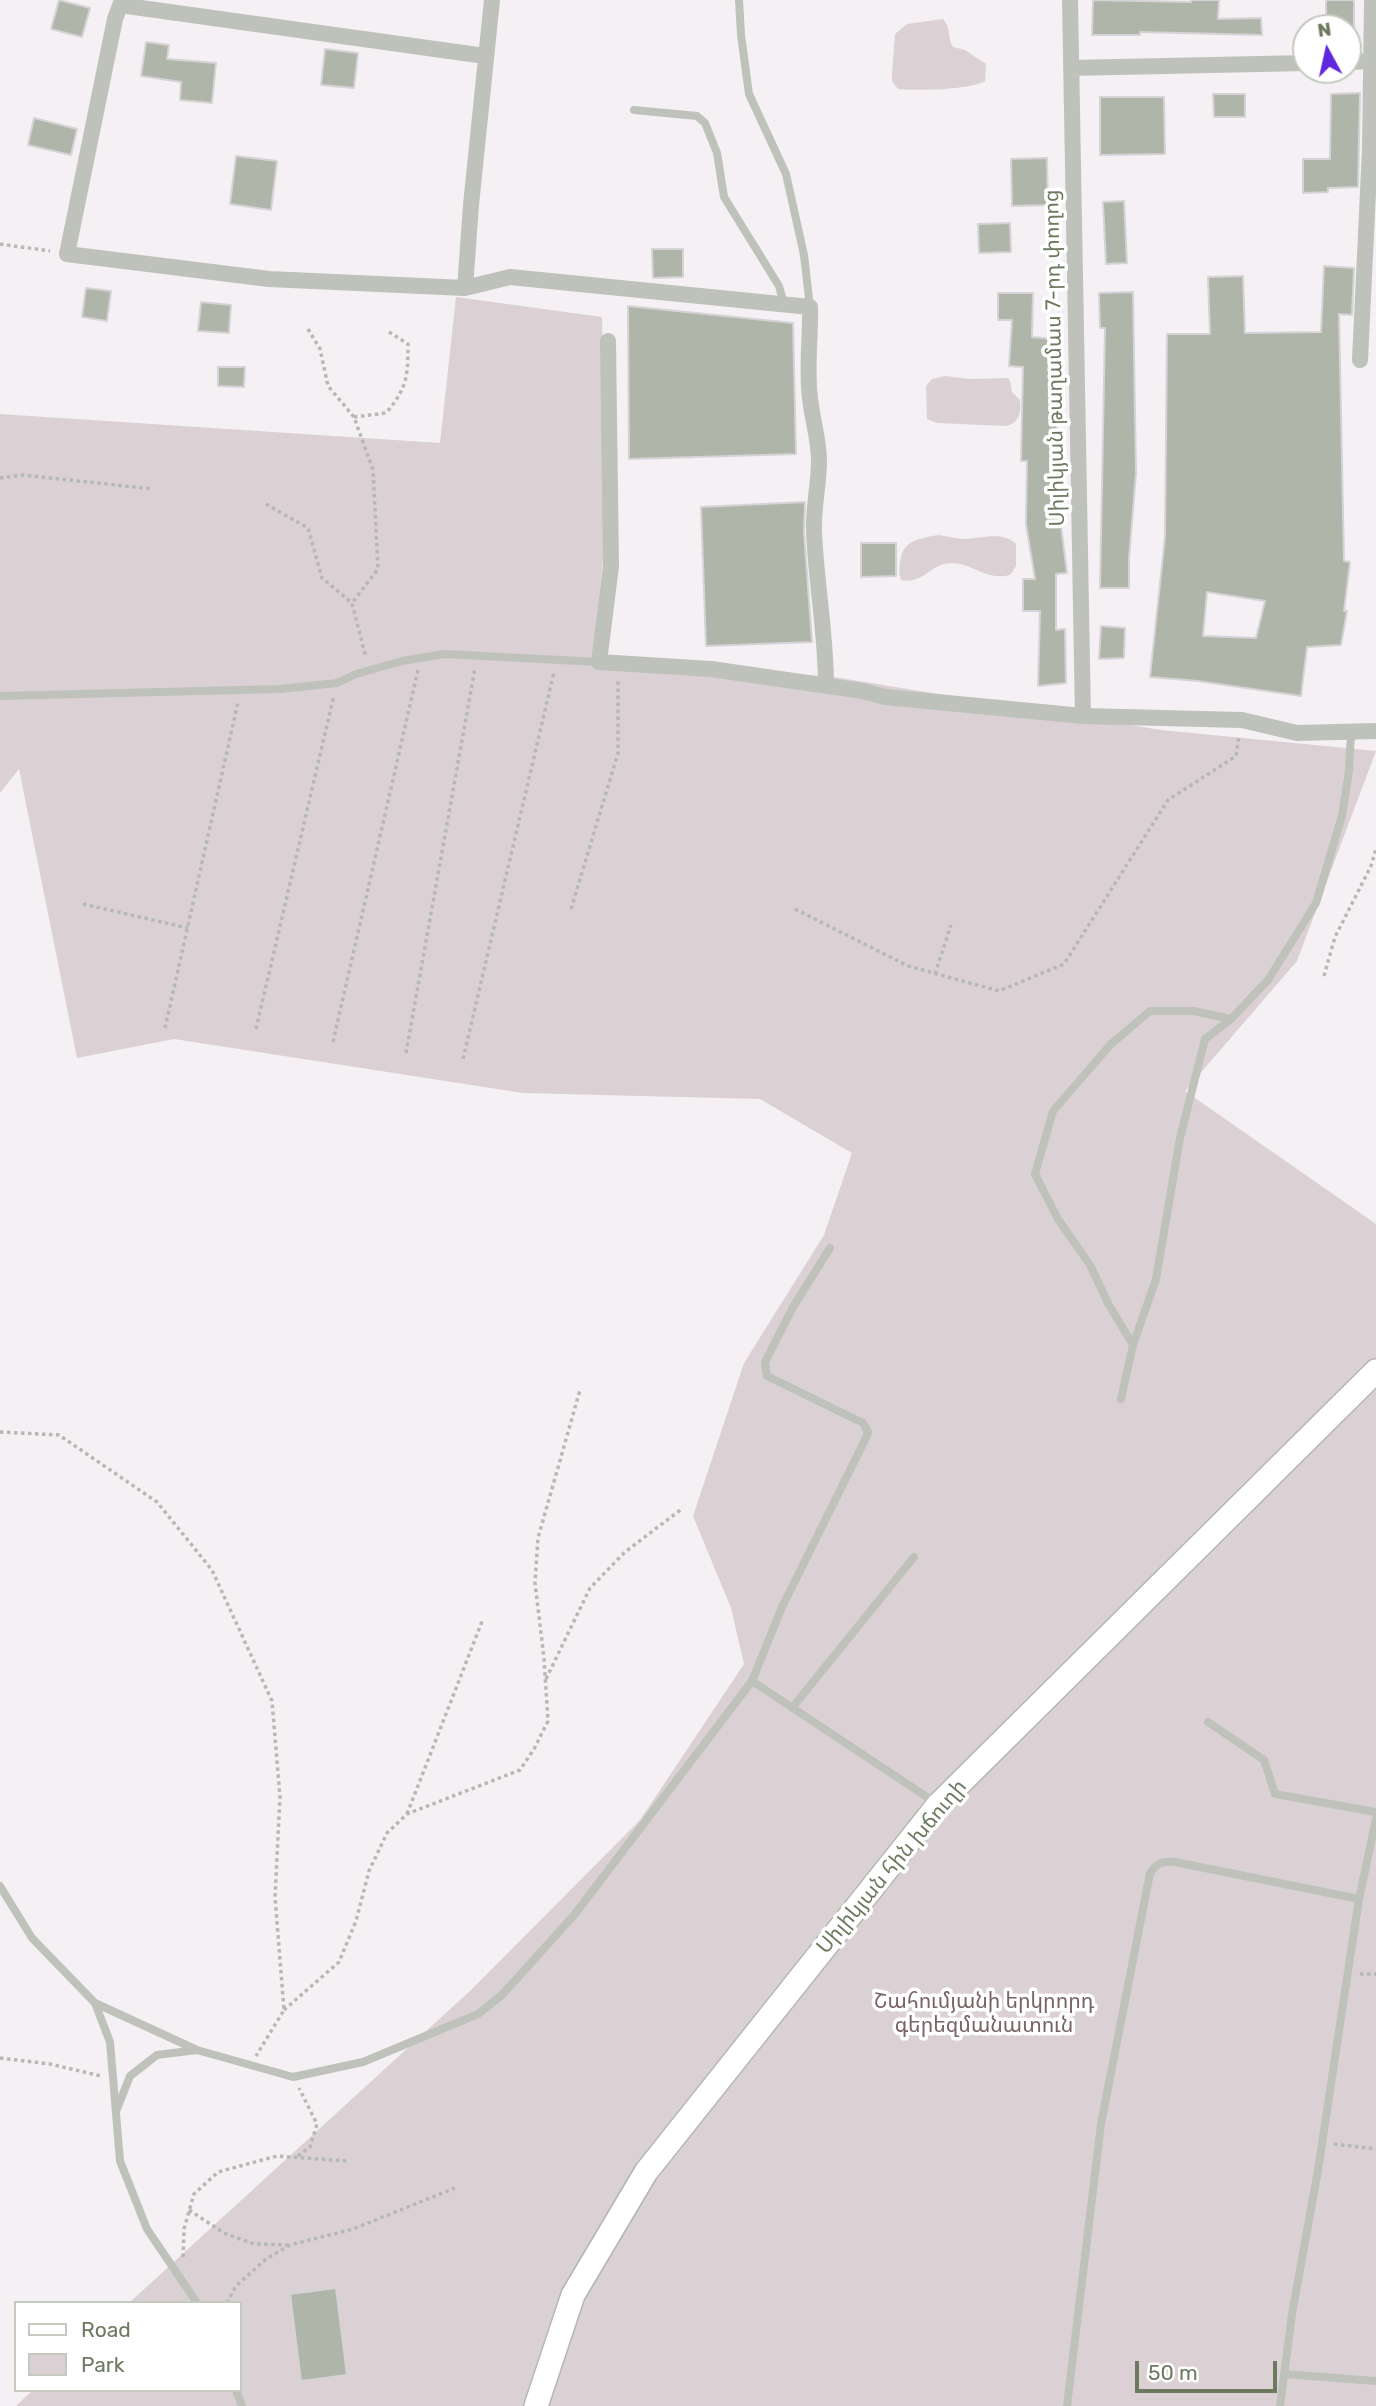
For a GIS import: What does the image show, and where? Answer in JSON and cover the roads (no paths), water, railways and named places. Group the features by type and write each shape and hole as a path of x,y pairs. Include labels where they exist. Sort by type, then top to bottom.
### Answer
{"street":[{"path":"465,288 492,0"},
{"name":"Սիլիկյան թաղամաս 7-րդ փողոց","path":"1070,0 1083,716"},
{"path":"1360,360 1374,62 1372,0"},
{"path":"485,56 121,2 115,19 67,254 269,279 465,288 510,277 810,307 807,362 810,401 818,436 819,463 814,527 818,598 826,652 826,685"},
{"path":"1071,68 1292,63"},
{"path":"608,341 611,566 599,662 711,669 826,685 885,697 1083,716 1242,720 1297,733 1376,731"},
{"name":"Սիլիկյան հին խճուղի","path":"536,2406 573,2295 646,2172 938,1805 1376,1371"}],"lane":[{"path":"739,0 749,94 786,174 804,255 810,307"},
{"path":"634,110 696,116 705,123 717,153 724,197 779,286 784,304"},
{"path":"0,696 281,689 337,683 370,670 444,654 599,662"},
{"path":"1121,1399 1133,1345 1156,1279 1180,1138 1205,1039 1231,1019 1268,980 1316,903 1342,816 1349,771 1351,733"},
{"path":"1133,1345 1090,1265 1058,1219 1035,1174 1053,1111 1111,1044 1150,1011 1194,1011 1231,1019"},
{"path":"0,1886 32,1938 95,2003 197,2050 249,2066 293,2077 363,2062 478,2014 502,1994 575,1914 752,1681 782,1607 868,1432 863,1423 767,1376 765,1362 793,1307 830,1248"},
{"path":"792,1708 914,1557"},
{"path":"752,1681 938,1805"},
{"path":"1208,1722 1264,1760 1275,1794 1376,1812"},
{"path":"1280,2406 1359,1899 1376,1819"},
{"path":"1067,2406 1101,2124 1150,1873 1156,1865 1164,1861 1175,1862 1359,1899"},
{"path":"95,2003 110,2042 120,2161 147,2229 196,2301"},
{"path":"116,2111 130,2076 157,2055 197,2050"},
{"path":"1283,2374 1376,2382"}],"park label":[{"name":"Շահումյանի երկրորդ գերեզմանատուն","path":"984,2014"}]}
